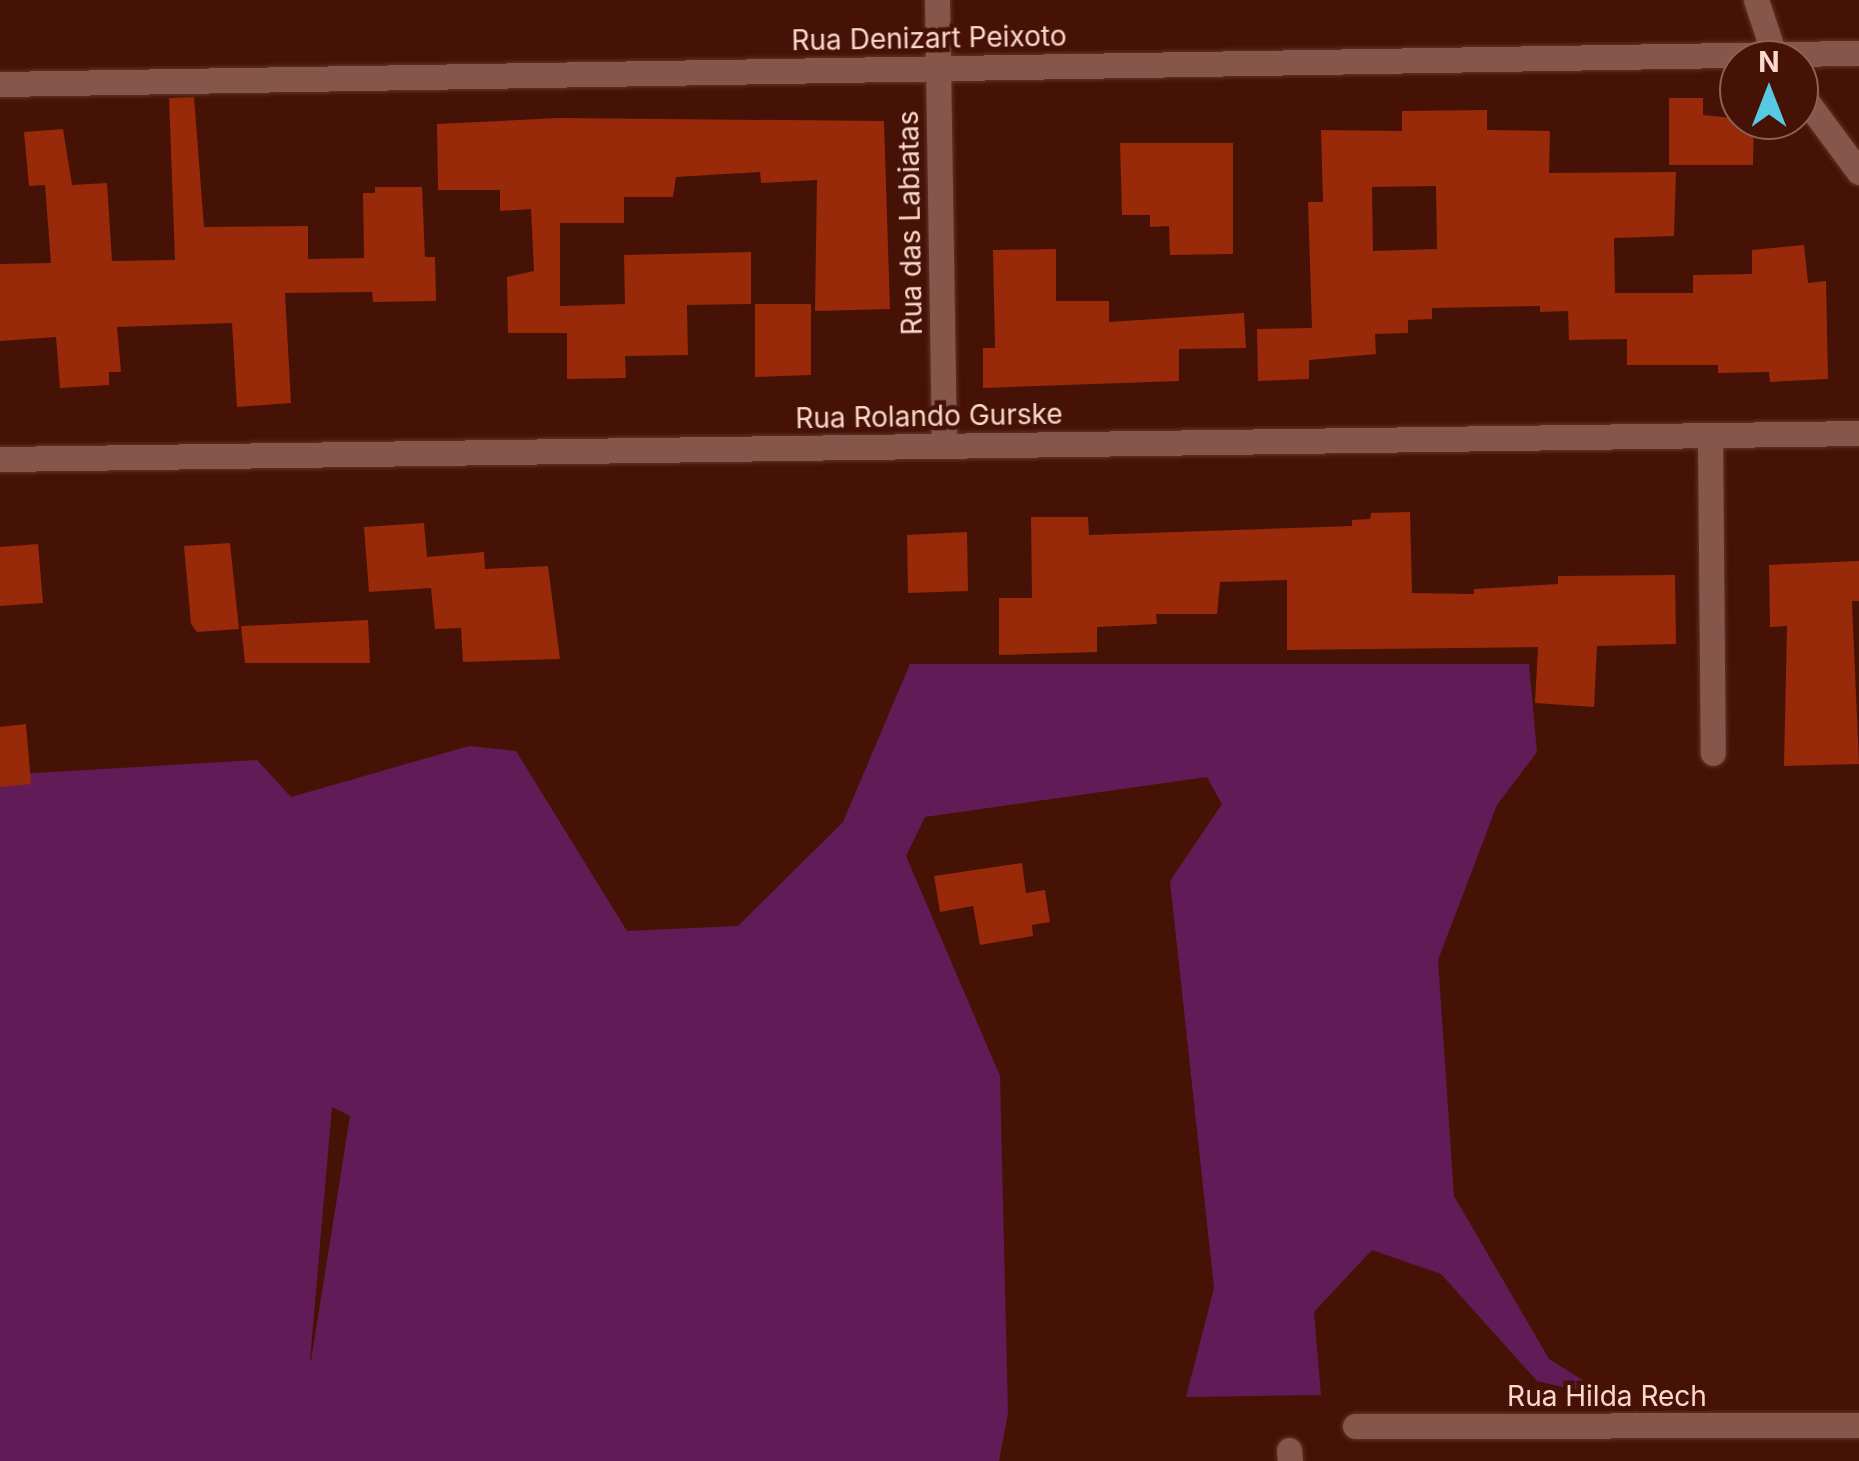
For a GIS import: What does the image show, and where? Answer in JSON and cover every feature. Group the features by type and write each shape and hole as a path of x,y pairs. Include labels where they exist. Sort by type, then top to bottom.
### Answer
{"street":[{"name":"Rua das Labiatas","path":"937,0 944,446"},
{"path":"1756,0 1769,40"},
{"name":"Rua Denizart Peixoto","path":"1819,55 1859,53"},
{"name":"Rua Denizart Peixoto","path":"0,84 1719,58"},
{"path":"1819,119 1859,172"},
{"name":"Rua Rolando Gurske","path":"0,459 1859,433"},
{"path":"1710,435 1712,753"},
{"name":"Rua Hilda Rech","path":"1354,1426 1859,1425"}],"shaded area":[{"path":"910,664 1529,664 1537,752 1497,805 1438,960 1454,1196 1549,1359 1613,1399 1537,1381 1441,1274 1372,1250 1314,1312 1321,1395 1186,1397 1214,1288 1170,881 1222,804 1207,777 925,817 906,856 1000,1076 1008,1413 999,1461 0,1461 0,775 257,760 291,797 469,746 516,751 627,931 738,926 843,822","holes":["332,1107 350,1116 311,1361"]}],"building":[{"path":"194,97 204,227 308,226 308,259 364,258 363,193 375,193 375,187 422,187 425,257 435,257 436,301 373,302 372,292 285,293 291,403 237,407 232,323 117,327 121,372 109,372 109,385 60,388 56,337 0,341 0,264 51,263 45,185 29,186 24,132 63,129 72,185 107,183 112,261 175,260 169,98"},
{"path":"1669,98 1703,98 1703,115 1719,117 1719,140 1754,140 1753,165 1669,165"},
{"path":"1487,110 1487,130 1550,131 1549,173 1676,172 1674,236 1614,238 1615,293 1693,293 1693,275 1752,274 1752,250 1804,245 1808,283 1826,281 1828,379 1770,382 1769,372 1718,373 1718,365 1627,365 1627,339 1569,340 1568,311 1540,312 1540,306 1432,308 1432,319 1408,320 1408,333 1375,334 1376,354 1309,360 1309,379 1258,381 1257,329 1312,328 1308,202 1323,202 1321,130 1402,131 1402,111","holes":["1436,186 1437,249 1373,251 1372,187"]},
{"path":"559,118 884,121 890,309 815,311 817,180 761,183 760,172 676,177 673,197 624,197 624,223 560,223 560,306 625,304 624,255 751,252 751,304 687,305 688,355 625,356 626,378 567,379 567,333 508,333 507,277 534,271 531,209 500,211 500,190 438,190 437,124"},
{"path":"1120,143 1233,143 1233,254 1170,255 1169,226 1150,227 1150,215 1122,215"},
{"path":"1056,249 1056,301 1109,301 1109,322 1244,313 1246,348 1179,349 1179,381 983,388 983,348 995,348 993,250"},
{"path":"755,304 811,304 811,375 755,377"},
{"path":"1410,512 1412,593 1474,594 1474,589 1558,584 1558,576 1675,575 1676,644 1597,646 1594,707 1535,703 1538,647 1287,650 1287,580 1220,582 1217,614 1156,614 1157,624 1097,627 1097,652 999,655 999,598 1032,598 1031,517 1088,517 1089,535 1352,526 1352,520 1370,519 1371,513"},
{"path":"424,523 427,557 484,552 485,569 548,566 560,659 463,662 461,628 435,629 431,588 369,592 364,527"},
{"path":"967,532 968,591 908,593 907,535"},
{"path":"230,543 239,629 197,632 191,624 184,546"},
{"path":"38,544 43,603 0,606 0,547"},
{"path":"1859,561 1859,601 1852,601 1859,764 1784,766 1787,626 1770,627 1769,565"},
{"path":"368,620 370,663 245,663 241,626"},
{"path":"26,724 31,784 0,787 0,727"},
{"path":"1022,863 1026,893 1045,890 1050,922 1032,925 1033,936 980,945 973,906 940,912 934,876"}]}
